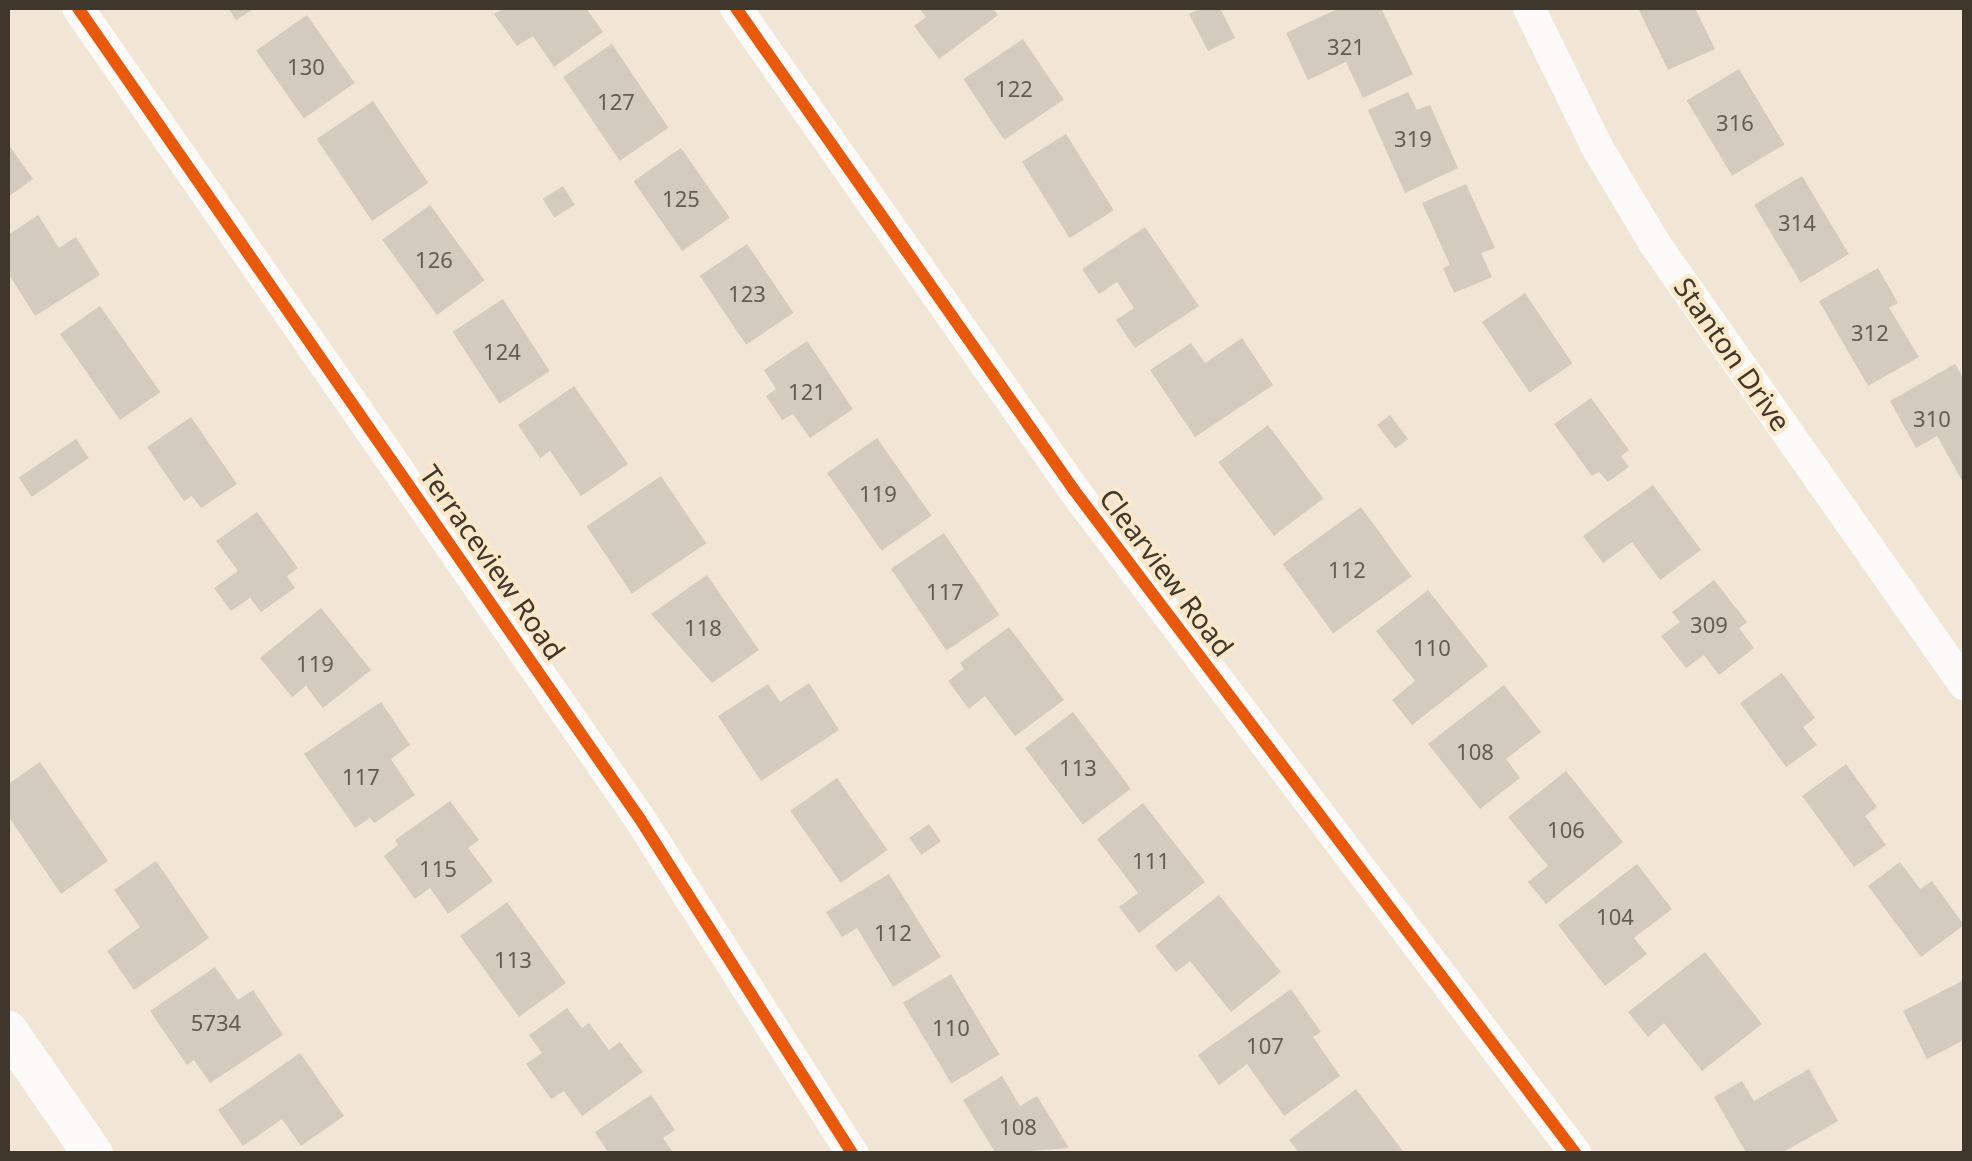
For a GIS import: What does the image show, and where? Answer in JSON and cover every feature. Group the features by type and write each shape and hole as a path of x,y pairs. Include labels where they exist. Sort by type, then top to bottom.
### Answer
{"street":[{"name":"Terraceview Road","path":"78,8 640,819 853,1154"},
{"name":"Clearview Road","path":"736,8 1074,490 1576,1154"},
{"name":"Stanton Drive","path":"1529,8 1597,147 1655,244 1964,684"},
{"path":"8,1031 92,1154"}],"building":[{"path":"228,8 255,8 236,20"},
{"path":"504,8 586,8 603,32 554,67 533,36 517,46 494,14"},
{"path":"919,8 992,8 998,15 939,59 914,26 926,17"},
{"path":"1201,8 1220,8 1235,38 1208,51 1189,14"},
{"path":"1339,8 1381,8 1413,74 1363,98 1346,62 1308,80 1286,33"},
{"path":"1638,8 1695,8 1715,49 1668,70"},
{"path":"307,15 355,83 304,119 256,51"},
{"path":"1023,39 1064,100 1004,140 963,79"},
{"path":"612,44 668,128 620,161 563,77"},
{"path":"1739,69 1784,144 1732,176 1687,100"},
{"path":"1408,92 1417,110 1430,105 1458,168 1405,193 1368,110"},
{"path":"373,101 428,183 372,221 317,139"},
{"path":"1066,134 1114,210 1070,238 1022,162"},
{"path":"8,144 33,179 8,197"},
{"path":"681,148 730,218 682,251 633,181"},
{"path":"1802,176 1849,254 1801,283 1754,205"},
{"path":"1466,184 1495,248 1481,253 1492,277 1454,293 1443,268 1450,265 1422,203"},
{"path":"563,186 575,205 554,217 543,199"},
{"path":"430,205 485,280 437,315 382,240"},
{"path":"38,215 59,248 76,237 100,275 35,316 8,273 8,235"},
{"path":"1145,227 1199,306 1135,348 1116,320 1134,308 1117,282 1099,294 1082,269"},
{"path":"747,244 793,313 746,345 700,276"},
{"path":"1878,268 1898,303 1889,308 1919,357 1868,386 1819,301"},
{"path":"1525,293 1573,363 1529,393 1482,322"},
{"path":"503,299 550,371 500,404 453,332"},
{"path":"100,306 160,392 120,420 60,334"},
{"path":"1242,338 1273,385 1195,437 1150,370 1191,343 1205,363"},
{"path":"807,341 853,409 810,438 793,414 782,420 766,396 776,389 764,370"},
{"path":"1955,364 1964,379 1964,484 1937,436 1916,448 1890,401"},
{"path":"574,386 628,464 581,496 550,451 540,458 518,425"},
{"path":"1591,398 1629,450 1621,456 1629,467 1608,482 1599,472 1592,476 1554,424"},
{"path":"1390,415 1408,439 1395,449 1377,425"},
{"path":"191,417 237,484 201,508 192,496 184,501 147,447"},
{"path":"1268,425 1323,498 1274,536 1218,462"},
{"path":"877,438 931,516 882,551 827,473"},
{"path":"76,439 89,458 32,497 19,478"},
{"path":"661,476 706,543 632,593 586,526"},
{"path":"1653,485 1701,550 1660,580 1632,542 1603,563 1583,536"},
{"path":"1361,507 1412,577 1333,634 1283,564"},
{"path":"257,512 298,568 287,576 295,588 261,612 250,598 231,611 214,588 238,571 216,541"},
{"path":"944,533 999,615 946,651 891,569"},
{"path":"707,575 759,650 712,683 651,614"},
{"path":"1714,580 1747,622 1739,628 1754,648 1719,675 1704,655 1686,668 1661,636 1680,622 1672,612"},
{"path":"1428,590 1488,666 1412,725 1392,700 1415,681 1376,631"},
{"path":"321,608 371,670 323,708 306,686 292,697 260,658"},
{"path":"1009,627 1064,700 1015,736 985,696 969,709 948,681 964,669 960,663"},
{"path":"1782,673 1815,718 1803,727 1817,745 1786,767 1740,703"},
{"path":"809,683 839,730 761,781 718,716 768,684 780,702"},
{"path":"1504,685 1541,732 1506,759 1520,778 1480,809 1428,744"},
{"path":"381,702 410,745 391,759 415,795 374,823 370,818 355,828 304,754"},
{"path":"1073,712 1131,789 1083,825 1025,748"},
{"path":"40,762 108,861 61,894 8,816 8,784"},
{"path":"1846,764 1877,807 1865,816 1886,845 1854,867 1802,796"},
{"path":"1566,771 1623,842 1546,904 1528,882 1548,866 1508,817"},
{"path":"837,778 887,850 841,883 790,811"},
{"path":"450,801 479,840 468,848 493,881 448,914 430,888 415,899 384,856 398,845 395,840"},
{"path":"1143,803 1205,882 1139,933 1119,907 1138,893 1097,839"},
{"path":"929,824 941,841 921,855 909,838"},
{"path":"156,861 209,938 134,990 107,951 140,927 114,890"},
{"path":"1900,862 1920,889 1932,881 1964,925 1921,957 1868,886"},
{"path":"1637,864 1672,909 1634,938 1647,954 1605,986 1558,925"},
{"path":"889,874 941,957 893,987 857,928 842,937 826,912"},
{"path":"1219,895 1281,972 1231,1012 1190,961 1176,972 1155,946"},
{"path":"507,902 566,983 519,1017 460,936"},
{"path":"1705,952 1762,1024 1702,1071 1664,1023 1648,1037 1628,1012"},
{"path":"215,967 238,1000 253,990 283,1035 210,1083 194,1060 187,1065 150,1011"},
{"path":"951,974 999,1055 951,1083 903,1003"},
{"path":"1964,980 1964,1040 1927,1059 1903,1011"},
{"path":"1291,989 1321,1032 1313,1037 1340,1076 1284,1116 1247,1064 1219,1085 1198,1055"},
{"path":"567,1008 582,1028 589,1023 609,1050 620,1042 643,1072 582,1116 564,1091 551,1099 526,1064 542,1053 529,1035"},
{"path":"300,1053 344,1116 301,1146 282,1119 243,1146 218,1110"},
{"path":"1809,1069 1838,1121 1780,1154 1747,1154 1714,1097 1742,1081 1754,1101"},
{"path":"1002,1076 1020,1106 1037,1096 1069,1148 996,1154 963,1100"},
{"path":"1356,1089 1405,1154 1300,1154 1289,1140"},
{"path":"651,1095 675,1130 663,1138 674,1154 609,1154 595,1132"}],"cycle path":[{"path":"78,8 640,819 853,1154"},
{"path":"736,8 1074,490 1576,1154"}]}
